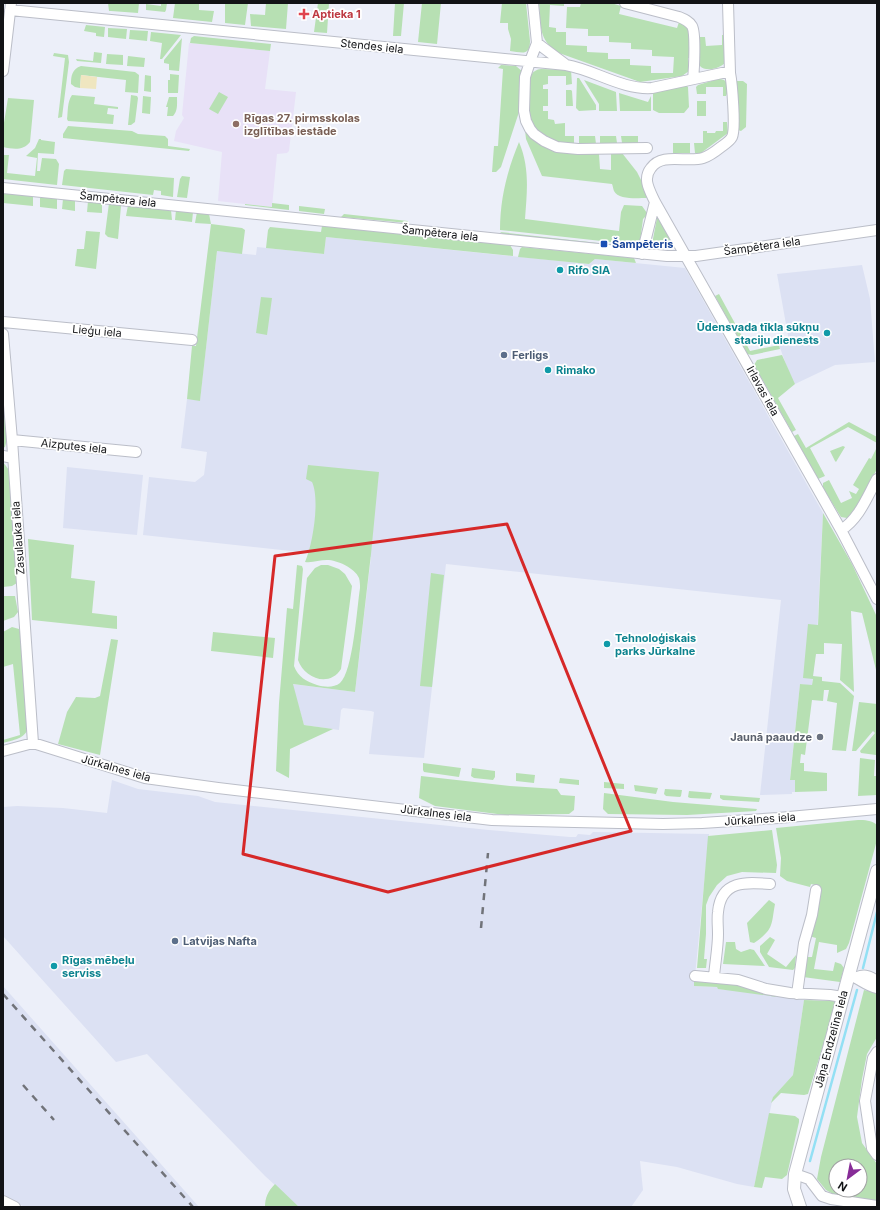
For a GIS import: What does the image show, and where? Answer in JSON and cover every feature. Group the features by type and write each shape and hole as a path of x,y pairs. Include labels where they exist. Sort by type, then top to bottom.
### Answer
{"street":[{"path":"533,3 537,43 525,77 524,111 526,121 534,134 557,147 647,148"},
{"path":"624,3 679,17 687,20 693,26 693,79"},
{"path":"728,3 730,73"},
{"path":"3,71 10,7"},
{"name":"Stendes iela","path":"10,7 566,65 641,89 722,73 730,73"},
{"path":"537,43 566,65"},
{"name":"Irlavas iela","path":"730,73 732,83 734,130 731,139 704,158 657,162 651,167 647,175 647,184 655,202 841,530 877,599"},
{"name":"Šampētera iela","path":"3,188 642,254 687,257 877,230"},
{"path":"642,254 655,202"},
{"name":"Lieģu iela","path":"3,322 192,340"},
{"name":"Zasulauka iela","path":"3,334 12,440 8,457 33,743"},
{"name":"Aizputes iela","path":"12,440 136,452"},
{"path":"841,530 855,518 877,479"},
{"path":"3,751 33,743"},
{"name":"Jūrkalnes iela","path":"33,743 144,778 492,820 663,824 702,823 877,809"},
{"name":"Jāņa Endzelīna iela","path":"800,1207 794,1189 795,1174 843,997 853,976 877,872"},
{"path":"714,977 718,942 718,911 722,897 730,888 740,883 750,882 770,884"},
{"path":"797,994 804,943 812,915 816,890"},
{"path":"695,976 738,980 766,989 797,994 843,997"},
{"path":"853,976 870,976 877,981"},
{"path":"853,976 861,982 877,988"},
{"path":"877,1052 873,1058 865,1101 872,1148 877,1155"},
{"path":"795,1174 809,1179 822,1196 831,1199 877,1206"},
{"path":"3,1202 15,1207"}],"highlighted area":[{"path":"507,524 631,831 388,892 243,854 275,556"}],"shaded area":[{"name":"Rīgas 27. pirmsskolas izglītības iestāde","path":"189,43 270,51 265,89 296,92 289,151 287,153 277,154 272,207 218,201 222,152 174,141 176,131 184,118 182,115"},
{"path":"326,237 589,264 595,259 685,268 823,513 817,638 812,686 800,684 790,779 795,780 795,792 792,792 792,794 760,795 781,600 446,564 424,758 369,754 374,712 343,708 341,710 339,730 304,725 292,684 355,692 371,557 309,553 143,535 149,477 195,482 204,475 207,452 181,448 187,399 200,400 217,251 256,255 257,247 324,254"},
{"path":"862,265 870,299 875,362 835,365 795,384 779,345 789,341 777,274"},
{"path":"67,467 143,475 137,535 63,528"},
{"path":"112,780 138,789 198,796 215,802 489,830 570,837 576,837 578,834 590,835 593,832 709,834 694,986 717,987 719,989 744,991 804,1000 793,1075 773,1097 754,1187 737,1184 677,1167 640,1161 643,1190 631,1207 299,1207 265,1176 147,1054 116,1062 3,936 3,807 17,806 63,808 107,813"},
{"path":"3,986 199,1207 25,1207 3,1197"}],"green space":[{"path":"108,3 139,3 138,13 109,11"},
{"path":"161,3 167,3 165,12 146,10 146,4 161,6"},
{"path":"175,3 199,3 199,10 214,11 212,22 173,18"},
{"path":"225,3 248,3 245,25 225,23"},
{"path":"266,3 288,3 286,29 251,26 250,14 265,15"},
{"path":"318,3 329,3 327,33 314,32"},
{"path":"395,3 404,3 401,36 393,36"},
{"path":"422,3 441,3 437,44 418,42"},
{"path":"502,3 526,3 530,41 530,46 527,51 510,51 511,39 508,23 500,23"},
{"path":"539,3 564,3 564,6 550,5 549,27 556,28 556,32 566,32 566,45 587,46 587,52 608,53 608,59 630,59 630,65 651,66 651,73 673,73 674,57 652,56 652,50 631,49 631,43 609,42 609,36 588,36 588,29 566,28 567,7 580,7 581,3 611,3 621,6 619,14 677,28 679,22 687,28 689,32 691,58 688,58 689,71 682,76 640,82 559,53 547,43 544,37 541,25"},
{"path":"86,25 105,27 104,37 96,36 96,33 84,31"},
{"path":"108,28 127,29 126,39 108,37"},
{"path":"130,30 148,31 147,41 129,39"},
{"path":"151,32 181,35 162,59 160,59 162,43 150,41"},
{"path":"722,35 726,35 725,63 712,69 702,68 700,66 700,37 705,37 706,46 722,45"},
{"path":"194,36 271,44 270,51 190,43 191,38"},
{"path":"182,38 179,71 169,70 169,64 164,63 164,60"},
{"path":"94,52 102,53 101,63 77,61 76,59 93,61"},
{"path":"54,53 68,55 69,62 62,117 58,118 65,58 53,56"},
{"path":"107,54 123,55 123,65 106,64"},
{"path":"128,56 145,58 144,67 127,66"},
{"path":"501,65 516,66 523,72 519,112 501,167 496,172 492,172 494,146 498,146 503,69 498,68"},
{"path":"81,66 135,72 139,75 138,93 125,92 126,80 81,75 80,88 75,87 71,84 72,76 74,71"},
{"path":"541,69 571,70 572,84 566,85 566,76 548,76 548,84 543,85 543,89 548,89 548,106 543,106 543,111 548,111 548,119 554,120 555,124 565,123 565,136 574,136 574,144 567,144 547,138 536,129 532,123 529,108 530,85 528,84 532,74"},
{"path":"170,74 179,75 178,93 168,93 168,80 170,80"},
{"path":"145,75 151,76 151,92 144,91"},
{"path":"577,78 579,78 596,105 596,110 579,111 576,108"},
{"path":"718,79 724,80 727,84 728,90 726,96 723,96 723,87 706,87 706,94 697,94 696,87 698,85"},
{"path":"584,80 616,92 617,111 599,111 599,104"},
{"path":"737,81 743,81 747,84 746,127 741,131 738,130"},
{"path":"685,84 688,87 689,107 684,113 659,113 653,110 653,93"},
{"path":"566,90 572,91 573,106 566,106"},
{"path":"219,92 228,97 218,114 209,109"},
{"path":"619,93 648,102 651,96 651,111 620,111"},
{"path":"72,95 95,97 94,104 118,107 118,109 108,108 107,114 114,115 113,124 68,121 68,104"},
{"path":"131,95 137,96 138,98 135,122 128,125"},
{"path":"143,96 151,97 150,114 142,113"},
{"path":"169,97 177,97 175,114 173,116 167,116 168,107 166,107"},
{"path":"8,98 34,100 30,142 21,148 14,149 3,147 3,129"},
{"path":"697,101 706,101 706,116 697,116"},
{"path":"723,122 727,122 728,133 701,153 695,153 694,143 703,143 703,131 707,131 707,133 715,133 716,131 723,131"},
{"path":"68,126 132,131 138,134 165,136 168,139 168,146 190,149 189,151 63,138 63,134"},
{"path":"525,130 539,141 599,154 600,169 611,170 611,153 622,153 637,172 649,196 646,198 624,197 616,194 612,184 542,176 526,139"},
{"path":"579,136 595,136 596,144 579,144"},
{"path":"600,136 616,136 617,143 600,144"},
{"path":"621,136 638,136 638,143 622,143"},
{"path":"39,139 55,142 54,154 38,153 37,171 40,171 42,158 56,159 59,164 57,185 3,179 3,155 9,155 7,173 35,176 37,158 26,156 35,148"},
{"path":"519,142 525,161 527,180 525,219 619,231 621,212 624,205 642,206 647,215 643,219 640,242 629,244 500,230 501,207 505,185"},
{"path":"673,143 690,143 690,153 673,153"},
{"path":"66,169 174,178 173,197 161,195 161,191 154,190 153,195 62,185 64,171"},
{"path":"182,176 190,177 187,198 177,197 180,179"},
{"path":"9,193 33,196 33,206 3,203 3,194"},
{"path":"40,198 56,198 57,209 40,207"},
{"path":"63,199 75,200 75,211 62,209"},
{"path":"88,201 102,203 102,213 87,212"},
{"path":"109,203 121,204 118,239 108,237 105,234"},
{"path":"272,203 289,205 289,210 245,205 272,207"},
{"path":"128,205 171,210 172,220 126,216"},
{"path":"299,206 325,209 324,214 299,211"},
{"path":"176,210 193,212 192,222 175,220"},
{"path":"197,212 209,214 211,224 195,223"},
{"path":"344,214 408,221 408,223 341,217"},
{"path":"659,217 674,243 673,246 652,244 657,218"},
{"path":"211,224 242,228 245,230 242,254 217,251 200,401 187,399 192,346 196,346"},
{"path":"322,226 510,245 513,250 513,256 326,237 324,254 266,248 268,230 270,227 321,232"},
{"path":"86,231 100,232 96,269 75,266 77,249 84,249"},
{"path":"500,232 598,243 599,244 504,235"},
{"path":"522,247 634,258 636,263 595,259 589,264 518,257"},
{"path":"719,294 750,351 779,345 780,349 752,355 747,354 715,296"},
{"path":"261,297 272,298 267,335 256,333"},
{"path":"782,355 795,384 778,398 796,430 792,432 754,365 757,360"},
{"path":"3,391 7,439 5,447 3,448"},
{"path":"849,422 877,437 877,443 848,427 810,448 825,476 818,479 794,436 798,434 806,448"},
{"path":"843,446 845,447 836,462 830,451"},
{"path":"877,447 877,469 853,513 847,518 841,517 823,488 823,483 829,480 841,503 852,498 849,491 856,494 859,489 853,485 869,458 871,459"},
{"path":"3,462 9,470 17,583 12,586 3,587"},
{"path":"308,465 379,472 355,692 293,684 304,725 333,729 290,749 289,778 276,771 279,703 287,608 293,609 297,565 302,566 303,569 294,666 303,678 317,685 326,687 335,686 340,683 344,677 351,653 360,588 360,582 357,574 345,565 336,561 327,560 305,562 311,544 315,510 312,482 306,479"},
{"path":"823,513 852,564 877,617 877,674 862,613 851,611 854,692 840,680 842,644 824,643 824,654 816,654 813,676 822,677 822,681 840,683 854,696 846,751 832,750 837,703 827,701 829,690 824,690 823,701 812,700 805,755 801,754 800,763 804,763 804,771 827,773 827,791 795,792 795,780 790,780 800,684 812,685 813,679 803,678 808,624 818,625"},
{"path":"28,539 74,545 71,578 95,581 92,613 117,616 117,629 32,620"},
{"path":"321,565 328,565 339,569 345,574 352,586 341,669 336,675 324,679 311,676 301,666 298,660 307,578 315,568"},
{"path":"431,573 444,575 432,687 420,686"},
{"path":"3,596 15,596 18,612 14,617 3,621"},
{"path":"12,627 19,629 20,632 28,728 21,737 3,743 3,740 20,735 13,664 3,667 3,632"},
{"path":"213,632 275,638 273,658 211,651"},
{"path":"111,639 118,640 100,755 58,744 67,712 76,697 95,698 100,696"},
{"path":"859,702 877,704 876,755 861,753 860,751 875,733 873,731 856,751 852,751"},
{"path":"860,758 875,760 874,776 877,776 877,795 858,796"},
{"path":"423,763 461,768 459,777 424,772"},
{"path":"472,768 495,771 495,777 493,780 474,778 471,776"},
{"path":"516,773 535,775 534,783 516,781"},
{"path":"421,776 510,786 557,789 561,795 575,796 574,810 569,814 505,815 435,806 419,798"},
{"path":"560,778 579,780 579,785 559,783"},
{"path":"604,782 624,784 624,789 604,788"},
{"path":"634,785 658,788 656,794 635,791"},
{"path":"665,789 682,790 681,796 666,796 664,794"},
{"path":"689,791 712,793 710,799 690,798 688,797"},
{"path":"604,793 673,802 757,809 756,811 687,815 608,814 603,809"},
{"path":"720,795 760,798 759,802 723,800 720,798"},
{"path":"858,820 870,821 877,825 877,840 849,943 846,949 837,953 837,945 819,942 814,969 833,971 835,962 841,964 844,968 840,982 803,977 806,957 812,957 816,938 809,936 817,907 819,886 811,884 810,887 787,881 780,876 781,858 776,828"},
{"path":"772,830 777,865 776,873 742,872 727,876 717,885 709,897 706,905 704,959 707,959 706,968 697,968 708,836"},
{"path":"769,900 775,904 772,922 765,934 754,943 750,942 747,923"},
{"path":"770,937 775,940 767,954 786,967 796,955 795,968 793,970 769,967 760,952 760,946"},
{"path":"726,942 735,942 736,949 741,952 750,949 754,950 765,966 723,964"},
{"path":"694,980 740,985 778,997 718,989 717,987 694,986"},
{"path":"864,990 877,993 877,1037 867,1054 857,1117 862,1143 877,1164 877,1201 858,1198 868,1198 868,1158 828,1158 828,1191 817,1179 821,1157"},
{"path":"804,1000 834,1001 836,1004 808,1094 781,1093 771,1103 773,1097 793,1075"},
{"path":"769,1113 795,1116 799,1119 799,1122 787,1175 782,1179 765,1177 762,1188 754,1187"},
{"path":"275,1184 299,1207 265,1207 267,1195"}],"sand":[{"path":"81,75 97,77 96,89 80,88"}],"waterway":[{"path":"863,968 877,912"},
{"path":"810,1161 857,990"}],"railway":[{"path":"481,928 488,853"},
{"path":"3,994 193,1207"},
{"path":"23,1085 54,1120"}],"place":[{"name":"Aptieka 1","path":"304,14"},
{"name":"Rīgas 27. pirmsskolas izglītības iestāde","path":"236,124"},
{"name":"Šampēteris","path":"604,244"},
{"name":"Rifo SIA","path":"560,270"},
{"name":"Ūdensvada tīkla sūkņu staciju dienests","path":"827,333"},
{"name":"Ferligs","path":"504,355"},
{"name":"Rimako","path":"548,370"},
{"name":"Tehnoloģiskais parks Jūrkalne","path":"607,644"},
{"name":"Jaunā paaudze","path":"820,737"},
{"name":"Latvijas Nafta","path":"175,941"},
{"name":"Rīgas mēbeļu serviss","path":"54,966"}]}
